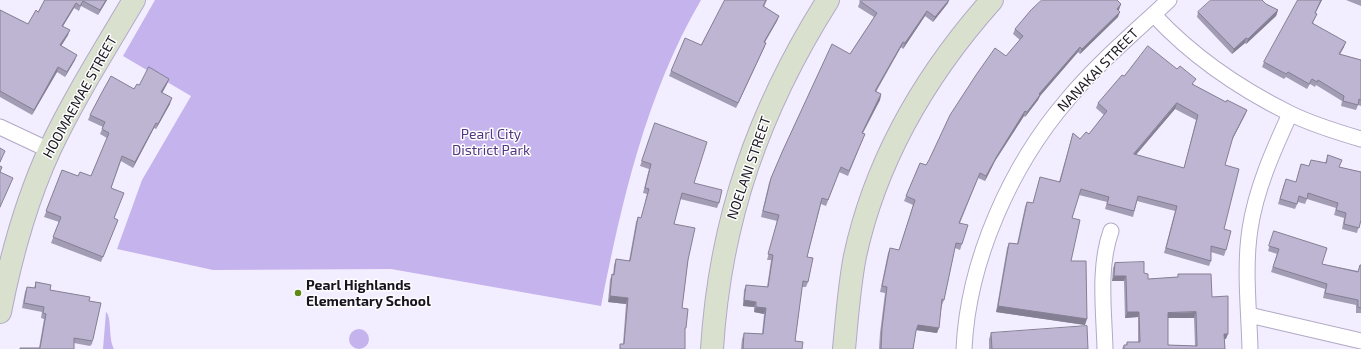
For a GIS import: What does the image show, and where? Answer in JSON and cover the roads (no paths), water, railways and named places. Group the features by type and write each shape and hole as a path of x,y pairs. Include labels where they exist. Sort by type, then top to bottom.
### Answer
{"street":[{"name":"HOOMAEMAE STREET","path":"0,312 13,252 22,220 49,150 134,0"},
{"name":"NOELANI STREET","path":"712,349 714,311 720,270 730,221 745,172 759,132 779,86 828,0"},
{"path":"844,349 850,287 855,255 874,194 890,153 906,120 930,80 964,33 992,0"},
{"name":"NANAKAI STREET","path":"964,349 969,310 980,262 997,214 1018,171 1051,120 1067,99 1119,46 1170,0"},
{"path":"1154,15 1185,45 1211,66 1290,114 1361,139"},
{"path":"1250,349 1247,260 1249,231 1261,184 1290,114"},
{"path":"0,127 49,150"},
{"path":"1105,349 1103,266 1107,243 1111,231"},
{"path":"1249,315 1361,341"}],"place":[{"name":"Pearl Highlands Elementary School","path":"298,293"}],"park label":[{"name":"Pearl City District Park","path":"491,142"}]}
